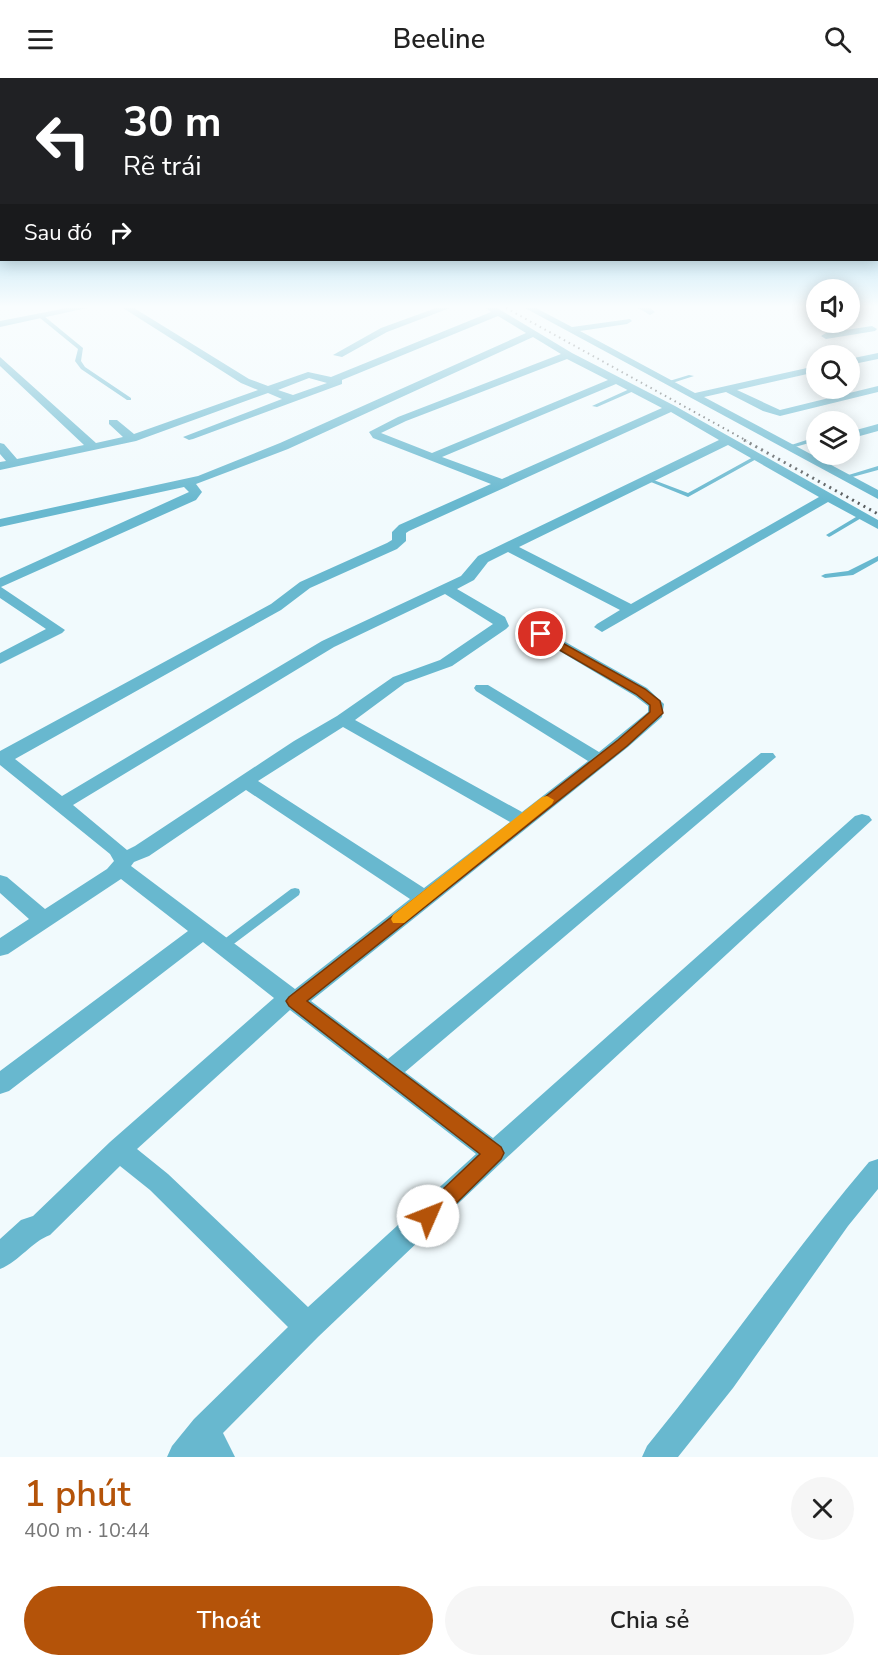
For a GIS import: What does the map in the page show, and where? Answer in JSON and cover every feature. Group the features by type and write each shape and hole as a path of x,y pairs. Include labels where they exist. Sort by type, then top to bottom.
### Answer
{"street":[{"path":"13,372 92,446"},
{"path":"231,372 245,381 293,399"},
{"path":"0,466 132,439 311,374 335,379 351,372"},
{"path":"0,524 187,483 284,446 446,372"},
{"path":"502,484 377,436 375,432 402,419 525,372"},
{"path":"600,372 671,408 878,525"},
{"path":"651,372 878,495"},
{"path":"694,396 801,372"},
{"path":"189,437 338,382 335,379"},
{"path":"432,457 617,381"},
{"path":"728,389 767,410 780,413 878,389"},
{"path":"494,1153 213,939 121,864 117,850 2,757 276,607 298,588 392,546 399,541 399,532 404,528 671,408"},
{"path":"113,422 132,439"},
{"path":"860,433 878,428"},
{"path":"60,806 328,644 447,589 472,575 477,563 483,559 729,440"},
{"path":"0,447 14,463"},
{"path":"792,449 806,447"},
{"path":"0,659 57,630 2,593 191,497 196,492 187,483"},
{"path":"602,627 830,496"},
{"path":"509,547 631,610"},
{"path":"0,948 121,864 245,781 343,720 399,680 446,663 501,626 500,620 447,589"},
{"path":"0,1256 31,1228 41,1226 119,1150 292,999 652,719 656,713 656,704 641,692 541,634"},
{"path":"482,688 599,760"},
{"path":"343,720 522,820"},
{"path":"388,1072 766,757"},
{"path":"245,781 424,898"},
{"path":"183,1457 205,1430 308,1327 494,1153 862,820"},
{"path":"0,882 43,919"},
{"path":"0,1084 213,939"},
{"path":"119,1150 159,1182 308,1327"},
{"path":"658,1457 722,1377 839,1217 878,1170"},
{"path":"205,1430 219,1457"}],"lane":[{"path":"89,372 129,399"},
{"path":"669,382 691,376"},
{"path":"595,406 634,389"},
{"path":"792,449 806,443"},
{"path":"649,480 688,495 758,457"},
{"path":"845,477 878,468"},
{"path":"829,535 861,516"},
{"path":"825,576 850,573 878,558"},
{"path":"213,939 295,892"}],"railway":[{"path":"623,372 747,441"},
{"path":"744,440 878,514"}],"slow traffic":[{"path":"399,919 547,800"}],"route":[{"path":"428,1216 494,1153 295,1001 445,880 652,719 657,709 653,700 541,634"}]}
